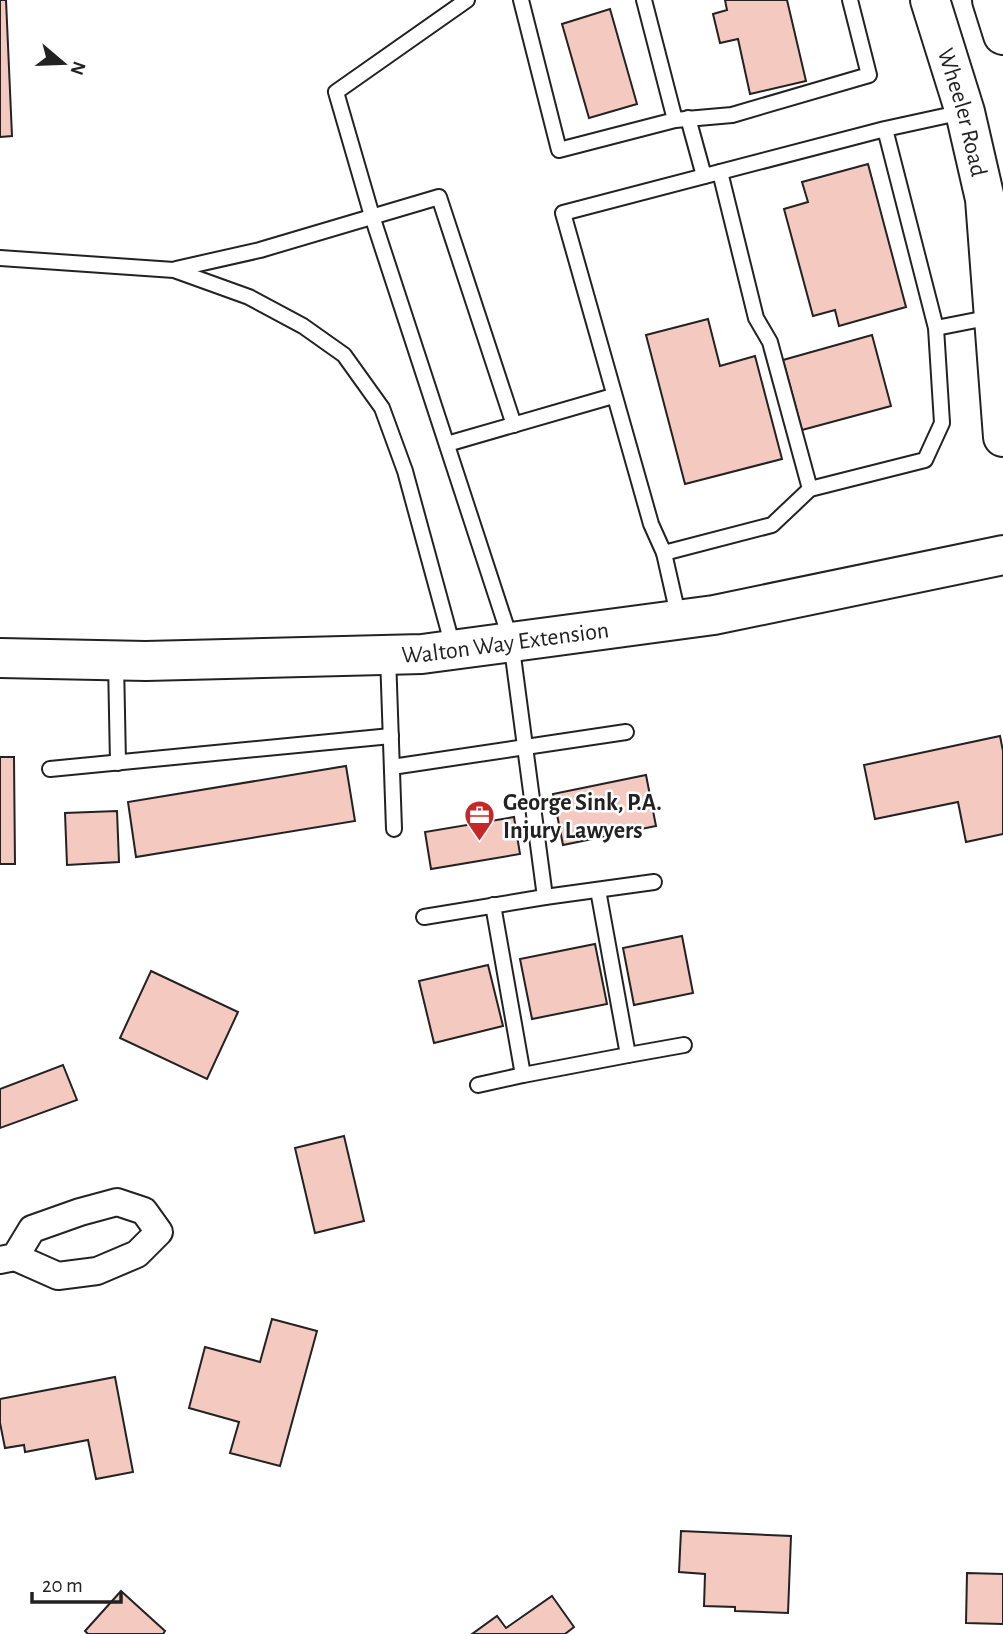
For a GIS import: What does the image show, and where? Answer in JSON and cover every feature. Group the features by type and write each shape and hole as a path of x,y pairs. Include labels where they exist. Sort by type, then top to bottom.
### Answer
{"main road":[{"name":"Wheeler Road","path":"930,0 994,197 993,317 1003,437"},
{"name":"Walton Way Extension","path":"0,658 116,660 388,655 454,650 713,615 1003,555"}],"street":[{"path":"117,1202 144,1211 159,1232 137,1254 97,1270 58,1276 8,1259 32,1229 117,1202"}],"lane":[{"path":"467,0 336,92 372,216 511,641 545,897"},
{"path":"521,0 559,150 682,119 732,115 869,75 850,0"},
{"path":"644,0 682,119 704,176"},
{"path":"679,620 664,553 650,524 563,213 885,129 965,112"},
{"path":"664,553 772,526 810,489 925,460 942,423 936,328 885,129"},
{"path":"720,172 756,318 770,342 810,489"},
{"path":"174,270 260,250 439,197 514,425"},
{"path":"0,258 174,270 249,296 303,326 344,355 382,408 405,471 454,650"},
{"path":"936,328 993,317"},
{"path":"447,444 613,396"},
{"path":"388,655 394,829"},
{"path":"116,660 118,763"},
{"path":"392,766 626,732"},
{"path":"50,769 391,736"},
{"path":"424,917 654,882"},
{"path":"598,890 628,1055"},
{"path":"492,905 523,1075"},
{"path":"478,1085 684,1045"}],"building":[{"path":"0,0 6,0 12,136 0,137"},
{"path":"725,0 787,0 806,81 750,94 738,39 720,43 713,14 727,10"},
{"path":"610,9 637,104 589,118 562,24"},
{"path":"868,164 906,307 839,326 835,310 813,316 784,209 808,202 802,182"},
{"path":"708,319 720,366 755,356 782,459 685,484 646,335"},
{"path":"872,335 891,406 802,430 783,360"},
{"path":"1000,736 1003,751 1003,834 966,842 958,802 875,819 864,765"},
{"path":"0,757 14,757 15,864 0,864"},
{"path":"346,766 355,821 136,857 128,802"},
{"path":"646,775 656,826 563,845 553,794"},
{"path":"117,811 119,862 67,865 65,813"},
{"path":"514,817 520,854 431,869 425,832"},
{"path":"682,936 693,993 634,1005 623,948"},
{"path":"595,944 607,1004 532,1019 520,959"},
{"path":"488,965 503,1026 434,1043 419,981"},
{"path":"151,971 238,1012 207,1079 120,1038"},
{"path":"63,1065 77,1100 0,1128 0,1089"},
{"path":"344,1136 364,1221 315,1233 295,1148"},
{"path":"272,1319 317,1331 280,1466 230,1453 239,1422 189,1408 205,1347 260,1362"},
{"path":"115,1377 133,1472 96,1479 88,1440 25,1452 24,1445 5,1448 0,1423 0,1399"},
{"path":"681,1531 791,1536 788,1613 735,1611 735,1607 704,1606 705,1574 679,1572"},
{"path":"967,1573 1003,1574 1003,1624 966,1623"},
{"path":"121,1591 165,1631 163,1634 88,1634 85,1631"},
{"path":"552,1596 574,1627 565,1634 472,1634 497,1616 506,1628"}],"place":[{"name":"George Sink, P.A. Injury Lawyers","path":"480,843"}]}
